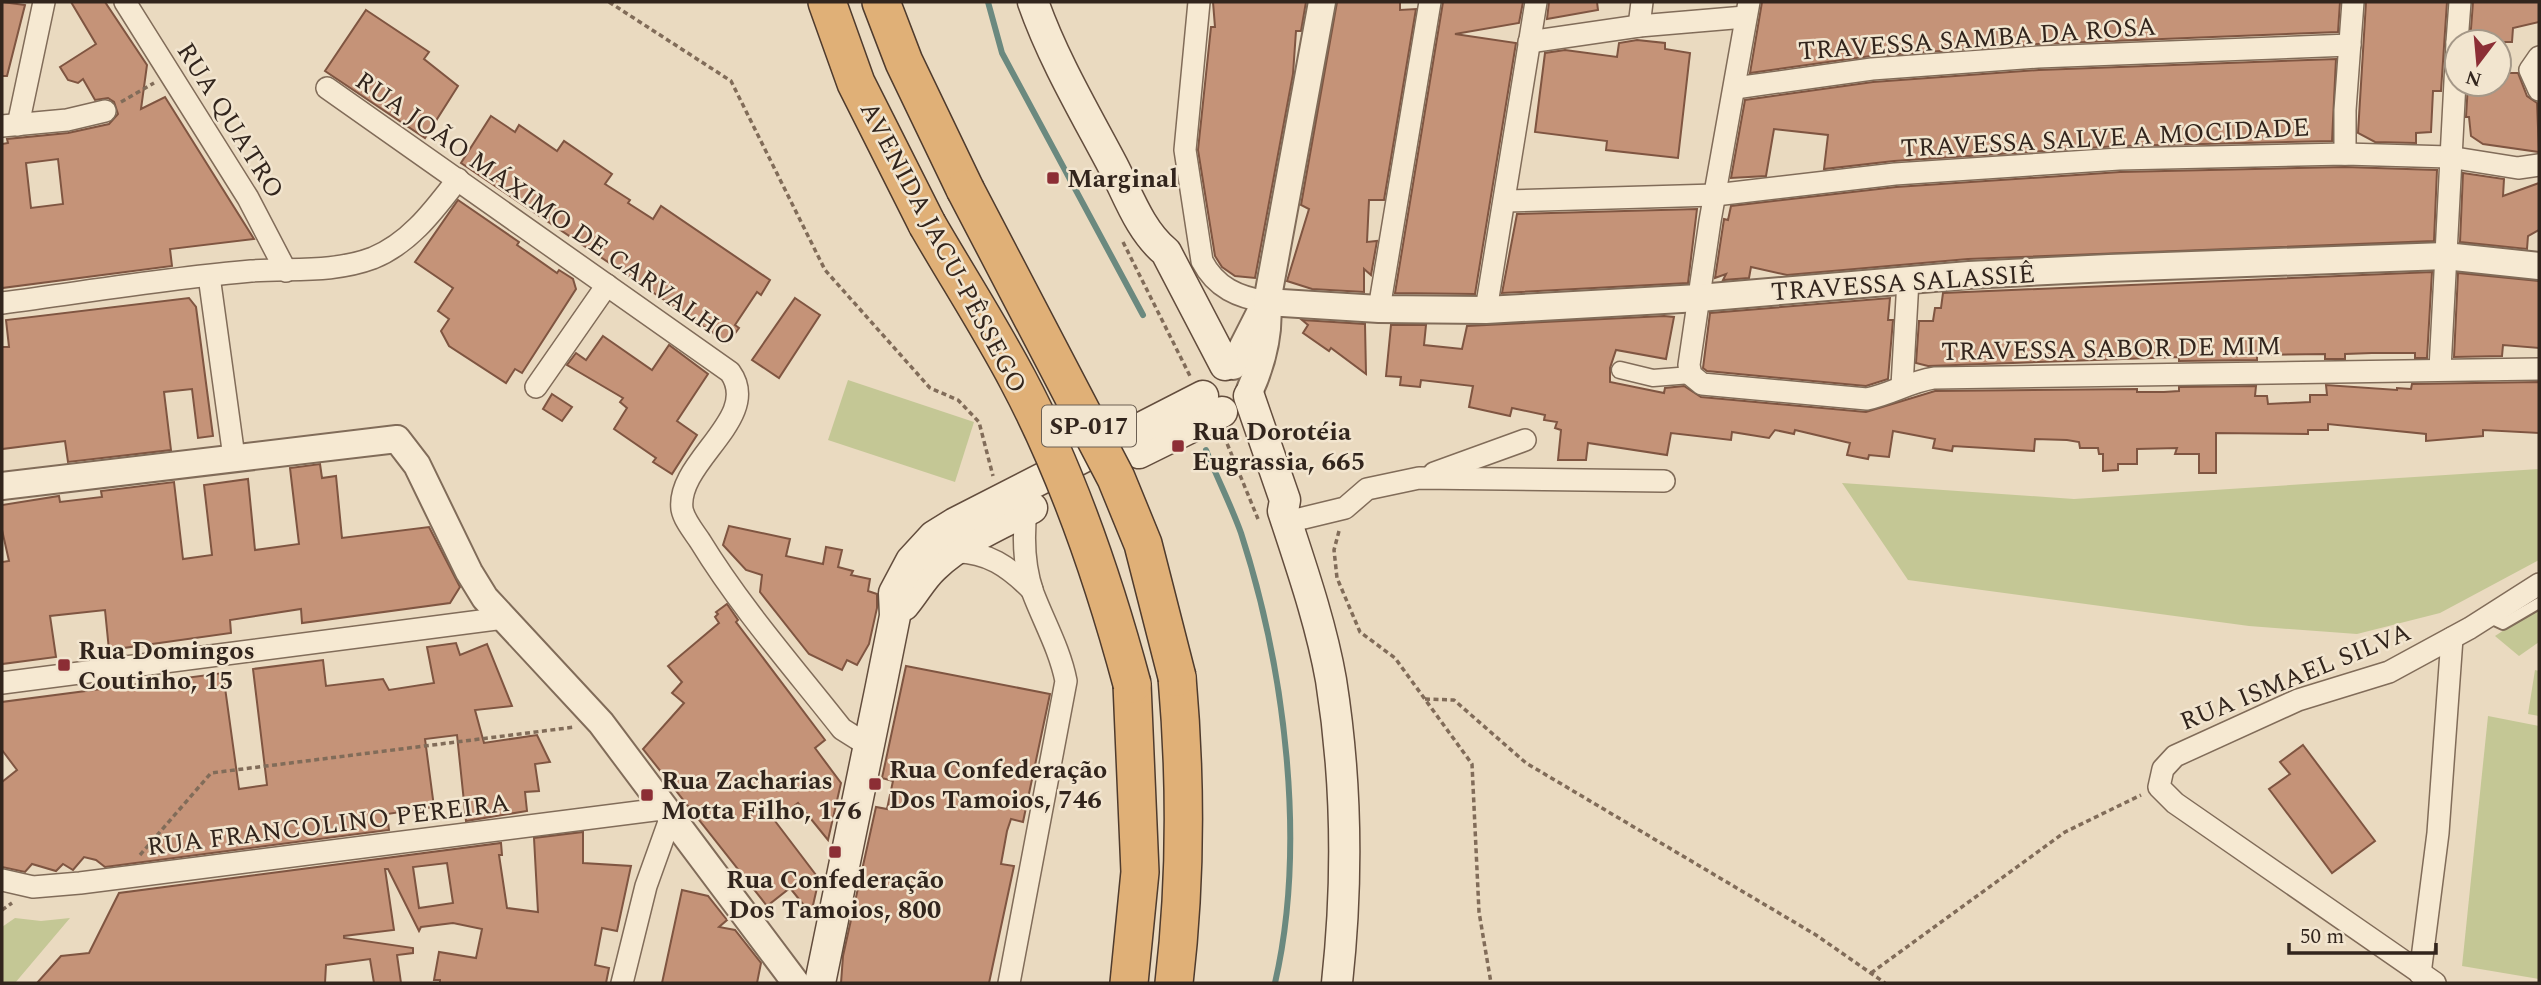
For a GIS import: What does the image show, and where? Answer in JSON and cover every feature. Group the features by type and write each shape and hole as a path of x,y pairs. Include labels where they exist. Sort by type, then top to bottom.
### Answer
{"highway":[{"name":"AVENIDA JACU-PÊSSEGO","path":"827,2 856,83 927,224 1019,382 1063,479 1105,585 1132,684 1140,872 1129,983"},
{"name":"AVENIDA JACU-PÊSSEGO","path":"881,2 904,62 965,189 1116,478 1143,544 1177,677 1185,803 1183,904 1174,983"}],"main road":[{"path":"1033,2 1070,86 1152,241 1152,257 1228,389 1285,500 1277,520 1314,608 1331,678 1341,755 1346,860 1337,983"},
{"path":"895,616 920,582 954,552 1228,389"},
{"path":"820,983 895,616 894,593 911,561 934,536 1228,389"}],"street":[{"path":"44,2 10,126 67,120 105,111"},
{"name":"RUA QUATRO","path":"125,2 248,198 286,271"},
{"path":"1199,2 1185,150 1202,261 1208,273 1230,291 1241,297 1267,302"},
{"path":"1228,389 1264,354 1269,321 1267,302 1322,2"},
{"path":"1379,309 1430,2"},
{"path":"1486,310 1536,2"},
{"path":"1639,26 1642,2"},
{"path":"2345,154 2353,2"},
{"path":"2458,28 2460,2"},
{"path":"1530,42 1747,10 1699,298 1689,366 1691,375 1653,378 1620,370"},
{"name":"TRAVESSA SAMBA DA ROSA","path":"1735,88 1872,69 2038,57 2350,45"},
{"path":"2539,57 2530,70 2539,90"},
{"name":"RUA JOÃO MÁXIMO DE CARVALHO","path":"327,88 717,360 738,383 739,396 727,423 686,484 682,510 719,571 842,729 869,746"},
{"path":"2440,369 2453,98"},
{"name":"TRAVESSA SALVE A MOCIDADE","path":"1505,201 1715,195 2011,164 2345,154 2449,157 2518,168 2539,165"},
{"path":"2,303 209,276 330,269 372,258 397,246 428,218 458,179"},
{"name":"TRAVESSA SALASSIÊ","path":"1267,302 1379,309 1486,310 1699,298 1908,280 2096,268 2445,256 2539,267"},
{"path":"209,276 234,457"},
{"path":"1902,386 1908,280"},
{"path":"536,387 607,285"},
{"name":"TRAVESSA SABOR DE MIM","path":"1691,375 1702,384 1867,399 1934,378 2539,369"},
{"path":"2,486 397,439 417,465 469,572 485,598 601,723 666,814 796,983"},
{"path":"1277,520 1345,508 1367,489 1419,478 1525,440"},
{"path":"1419,478 1664,481"},
{"path":"1009,983 1065,698 1063,666 1032,590 1024,542 1026,511"},
{"path":"954,552 974,552 986,556 1012,570 1032,590"},
{"name":"RUA ISMAEL SILVA","path":"2159,787 2163,769 2175,756 2298,701 2389,672 2488,617 2539,584"},
{"path":"2,683 504,618"},
{"path":"2428,979 2452,638"},
{"path":"2159,787 2175,803 2212,830 2428,979"},
{"path":"622,983 666,814"},
{"name":"RUA FRANCOLINO PEREIRA","path":"2,880 38,888 666,814"}],"lane":[{"path":"2488,617 2503,624 2539,603"}],"path":[{"path":"609,2 731,81 825,270 930,388 958,400 979,422 994,481"},
{"path":"105,111 171,73"},
{"path":"1229,443 1277,520"},
{"path":"1345,508 1334,550 1337,579 1360,632 1395,658 1472,764 1479,912 1491,983"},
{"path":"1424,699 1454,700 1526,763 1816,934 1885,983"},
{"path":"134,876 136,860 211,773 601,723"},
{"path":"1871,973 2065,832 2159,787"}],"green space":[{"path":"848,380 974,422 955,482 828,440"},
{"path":"2539,469 2539,560 2440,613 2357,634 2249,626 1908,580 1842,483 2074,499"},
{"path":"2539,607 2539,642 2519,656 2495,636"},
{"path":"2535,670 2539,671 2539,716 2528,714"},
{"path":"2488,716 2539,726 2539,979 2462,966"},
{"path":"15,918 41,921 70,918 15,983 2,983 2,927"}],"building":[{"path":"2,2 25,5 7,76 2,76"},
{"path":"71,2 105,2 147,65 141,109 165,97 254,239 170,249 172,266 2,288 2,144 8,143 7,139 68,133 109,124 118,114 114,102 108,98 95,100 83,79 78,83 68,80 60,67 96,44","holes":["58,159 63,204 31,208 26,163"]},
{"path":"1213,2 1306,2 1301,31 1296,31 1293,74 1255,278 1235,276 1222,267 1215,256 1198,150 1211,27 1215,27"},
{"path":"1337,2 1400,2 1400,10 1416,9 1384,200 1369,200 1367,242 1377,241 1371,275 1364,269 1364,292 1312,289 1287,281 1309,209 1301,205"},
{"path":"1443,2 1523,2 1519,23 1455,34 1516,43 1475,294 1395,293"},
{"path":"1549,2 1597,2 1598,10 1547,19"},
{"path":"1762,2 2340,2 2338,32 2037,44 1871,56 1750,73"},
{"path":"2366,2 2447,2 2445,28 2443,28 2441,91 2433,91 2431,132 2416,133 2416,143 2375,142 2358,133"},
{"path":"2473,2 2539,2 2539,22 2513,28 2471,28"},
{"path":"366,10 429,52 424,59 458,86 425,138 325,71"},
{"path":"1637,40 1665,43 1665,49 1690,53 1678,158 1606,150 1607,141 1535,132 1545,53 1565,50 1617,57 1619,43"},
{"path":"2336,59 2332,141 2118,146 1894,161 1824,169 1828,135 1774,129 1766,176 1731,178 1745,100 1873,82 2039,70"},
{"path":"2513,73 2518,73 2527,96 2537,103 2539,152 2483,144 2471,136 2469,117 2466,117 2467,98 2513,98"},
{"path":"491,116 515,132 519,125 557,151 564,141 612,174 605,184 630,200 628,203 653,219 661,206 770,280 761,295 757,292 735,325 739,328 728,343 461,163"},
{"path":"2345,167 2437,170 2434,241 1968,259 1787,275 1751,267 1749,278 1723,280 1726,274 1715,278 1724,219 1728,220 1731,206 1896,187 2120,172"},
{"path":"2463,173 2504,179 2503,196 2539,183 2539,230 2528,236 2527,249 2460,242"},
{"path":"458,200 519,242 517,245 557,273 559,270 573,279 576,289 522,373 515,369 506,383 449,346 441,331 449,319 438,311 453,288 415,262"},
{"path":"1697,209 1688,283 1502,293 1517,214"},
{"path":"2432,272 2427,358 2415,358 2415,353 2372,353 2345,354 2345,359 2325,359 2325,354 2257,355 2257,360 2179,361 2179,357 1928,366 1916,363 1919,321 1933,321 1935,308 1941,308 1943,293"},
{"path":"2458,273 2539,281 2539,348 2503,345 2502,356 2454,357"},
{"path":"189,298 196,307 213,436 198,438 192,389 164,392 171,450 68,462 65,441 2,449 2,347 9,347 6,320"},
{"path":"795,298 820,315 779,378 752,360"},
{"path":"1890,298 1888,320 1893,320 1888,379 1866,386 1707,371 1703,368 1710,313"},
{"path":"1674,317 1666,359 1616,350 1610,368 1610,382 1664,393 1665,388 1684,386 1701,397 1866,412 1935,391 2137,389 2137,392 2164,392 2179,391 2179,387 2256,386 2255,396 2267,396 2268,404 2310,402 2310,395 2327,395 2326,385 2397,390 2411,389 2412,384 2539,382 2539,433 2483,430 2483,436 2426,441 2426,434 2328,424 2328,430 2308,430 2308,434 2216,433 2216,473 2199,473 2199,454 2175,454 2177,448 2137,449 2137,464 2118,464 2118,470 2103,471 2103,454 2099,454 2098,448 2080,448 2079,442 2035,439 2034,451 1953,446 1952,451 1933,448 1935,439 1893,431 1889,457 1869,455 1868,459 1847,455 1850,443 1795,430 1794,434 1775,430 1769,438 1732,432 1731,440 1671,433 1667,455 1588,443 1586,460 1558,460 1561,430 1555,428 1557,422 1544,420 1545,415 1512,408 1510,416 1469,407 1473,386 1421,380 1420,387 1400,385 1401,377 1386,376 1391,325 1426,325 1424,345 1462,349 1467,326"},
{"path":"1302,320 1365,324 1366,374 1331,348 1329,351 1303,333 1308,325"},
{"path":"603,336 652,370 669,345 708,374 677,421 697,435 672,474 653,462 656,458 614,429 627,408 620,402 623,398 567,365 576,353 586,360"},
{"path":"552,394 572,407 562,421 543,409"},
{"path":"320,464 322,478 336,476 342,538 429,527 460,587 450,603 302,623 301,609 230,620 231,633 109,650 105,610 50,616 56,657 2,664 2,562 9,561 2,530 2,505 59,496 60,502 102,497 101,491 174,482 183,559 212,555 204,485 248,479 255,550 299,544 290,468"},
{"path":"729,526 790,539 786,556 823,564 826,547 842,550 838,567 853,571 851,575 870,579 868,591 877,594 877,608 869,644 857,665 847,660 842,670 809,654 760,592 762,575 746,570 723,545"},
{"path":"727,604 738,620 736,622 825,740 815,748 841,783 828,840 798,803 775,821 819,879 811,914 790,888 767,906 643,749 684,703 672,693 682,682 668,666 719,623 715,617 718,614 716,612"},
{"path":"456,643 460,655 487,644 512,706 475,710 484,743 537,735 550,762 535,764 539,791 525,792 527,811 466,821 457,735 425,739 434,807 387,814 389,830 105,867 96,860 84,857 73,870 63,864 56,871 32,864 25,872 2,867 2,782 17,770 2,750 2,702 223,673 239,789 267,785 253,669 323,660 326,686 383,679 389,690 434,683 427,647"},
{"path":"906,666 1050,694 1023,822 1011,819 1007,831 1001,864 1014,866 989,983 841,983 843,956 876,807 887,809 893,781 882,778"},
{"path":"2303,745 2375,841 2332,873 2269,789 2290,774 2280,762"},
{"path":"583,832 583,863 631,866 617,931 602,928 595,965 609,968 606,983 440,983 440,980 434,980 439,952 476,958 482,929 453,923 421,927 419,931 388,869 385,869 394,930 344,938 413,948 413,953 397,955 401,983 374,983 370,959 326,965 325,983 37,983 61,956 89,953 119,893 501,843 502,855 499,855 507,908 538,912 534,838","holes":["447,863 453,903 419,908 413,867"]},
{"path":"682,890 708,896 727,920 719,927 735,930 761,963 757,983 662,983"}],"waterway":[{"path":"988,2 1002,53 1143,315"},
{"path":"1206,450 1241,533 1256,586 1280,698 1290,815 1289,873 1285,929 1275,983"}],"place":[{"name":"Marginal","path":"1053,178"},
{"name":"Rua Dorotéia Eugrassia, 665","path":"1178,446"},
{"name":"Rua Domingos Coutinho, 15","path":"64,665"},
{"name":"Rua Confederação Dos Tamoios, 746","path":"875,784"},
{"name":"Rua Zacharias Motta Filho, 176","path":"647,795"},
{"name":"Rua Confederação Dos Tamoios, 800","path":"835,852"}]}
